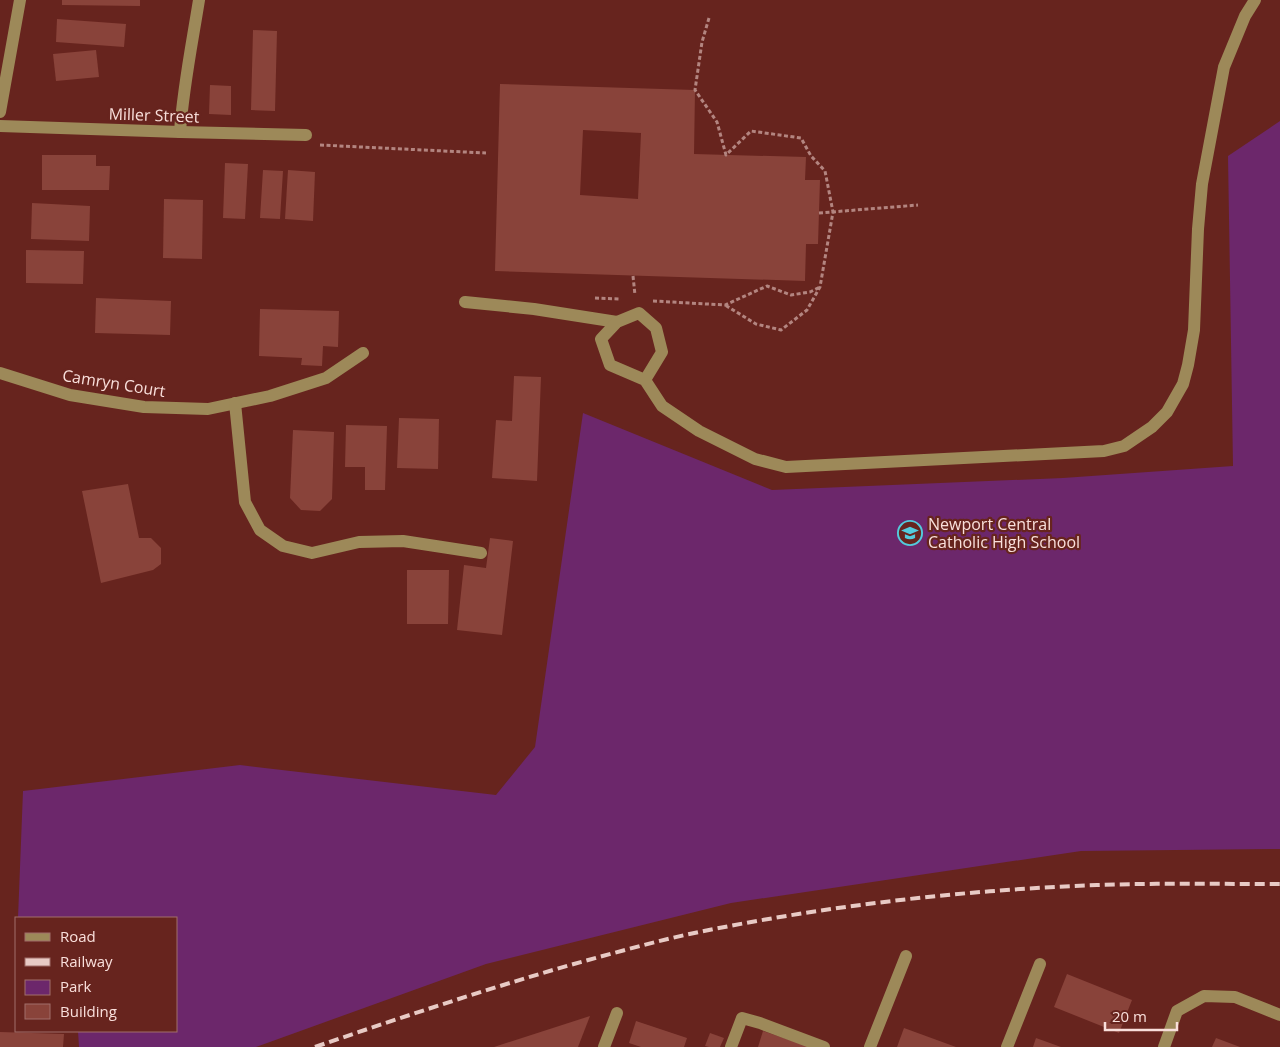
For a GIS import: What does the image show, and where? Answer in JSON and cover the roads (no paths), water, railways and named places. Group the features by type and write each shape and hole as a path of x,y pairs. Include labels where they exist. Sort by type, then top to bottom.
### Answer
{"street":[{"path":"0,112 20,0"},
{"path":"180,132 187,67 199,0"},
{"path":"645,380 662,352 656,328 640,313 617,322 600,339 610,365 645,380 662,406 685,423 755,459 786,467 1104,451 1124,446 1152,427 1166,412 1183,384 1194,330 1198,229 1202,184 1224,67 1245,16 1255,0"},
{"name":"Miller Street","path":"0,126 306,135"},
{"path":"465,302 542,310 617,322"},
{"name":"Camryn Court","path":"0,373 70,395 144,408 208,409 270,396 326,378 363,353"},
{"path":"235,403 245,502 260,530 283,546 312,553 359,542 403,541 481,553"},
{"path":"870,1047 906,956"},
{"path":"1007,1047 1040,964"},
{"path":"1164,1047 1177,1011 1204,996 1235,997 1280,1015"},
{"path":"604,1047 617,1013"},
{"path":"731,1047 742,1018 824,1047"}],"railway":[{"path":"315,1047 442,1004 570,965 670,938 753,922 899,900 1048,887 1120,884 1280,884"}],"place":[{"name":"Newport Central Catholic High School","path":"910,533"}]}
